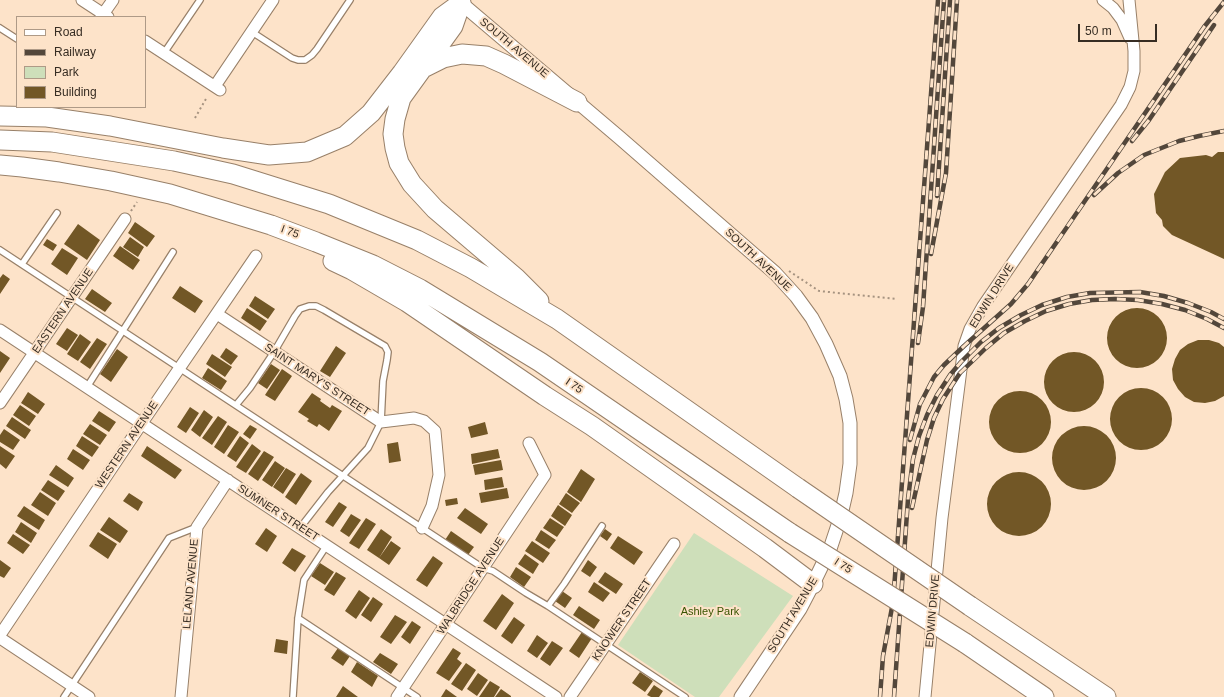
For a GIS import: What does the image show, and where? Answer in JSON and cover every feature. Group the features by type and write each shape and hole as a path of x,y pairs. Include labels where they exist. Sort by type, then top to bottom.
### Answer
{"highway":[{"path":"461,1 453,26 401,98 395,119 393,134 395,148 400,163 412,184 435,209 516,278 557,319"},
{"path":"0,116 47,117 270,155 307,152 345,136 371,113 442,17 461,1"},
{"path":"421,69 443,58 462,54 486,56 577,102"},
{"path":"0,140 52,142 174,161 233,174 329,204 416,240 471,268 557,319 798,488 1106,697"},
{"name":"I 75","path":"0,165 59,172 146,188 272,225 373,265 420,289 540,362 790,532 965,643 1044,697"},
{"path":"190,200 295,243 352,270 407,302 673,482 813,584"}],"street":[{"path":"82,0 104,16 112,0"},
{"path":"146,42 218,88 273,0"},
{"path":"1102,0 1112,8 1122,20 1134,51"},
{"name":"EDWIN DRIVE","path":"925,697 942,518 964,346 970,329 983,306 1121,105 1130,87 1134,71 1134,51 1130,0"},
{"name":"SOUTH AVENUE","path":"461,1 775,273 796,296 812,318 826,344 840,376 850,423 850,464 846,493 840,519 830,549 800,608 741,697"},
{"name":"EASTERN AVENUE","path":"0,403 125,219"},
{"name":"WESTERN AVENUE","path":"0,635 256,256"},
{"name":"SAINT MARY'S STREET","path":"217,314 381,422 414,418 424,422 434,431 439,475 437,490 432,506 422,528"},
{"name":"SUMNER STREET","path":"0,330 556,697"},
{"name":"WALBRIDGE AVENUE","path":"400,693 545,475 529,443"},
{"name":"LELAND AVENUE","path":"180,696 197,527 228,480"},
{"name":"KNOWER STREET","path":"570,697 674,544"},
{"path":"0,638 89,697"}],"lane":[{"path":"164,53 200,0"},
{"path":"252,32 292,58 305,60 317,49 350,0"},
{"path":"0,28 16,38"},
{"path":"22,264 57,213"},
{"path":"0,250 483,568 493,571 548,606 685,697"},
{"path":"87,387 173,252"},
{"path":"236,405 250,388 300,309 309,306 316,306 385,346 388,352 383,381 381,422 368,448 328,492 300,528"},
{"path":"548,606 602,526"},
{"path":"64,697 169,538 197,527"},
{"path":"293,697 298,618 304,580 327,545"},
{"path":"298,618 400,693 417,697"}],"path":[{"path":"195,118 207,97"},
{"path":"784,267 819,291 897,300"}],"green space":[{"name":"Ashley Park","path":"694,533 793,596 719,697 695,697 618,645"}],"building":[{"path":"1218,152 1224,152 1224,259 1172,235 1163,226 1162,220 1156,213 1154,194 1165,172 1180,158 1206,155 1212,157"},
{"path":"135,222 155,236 147,247 128,233"},
{"path":"78,224 100,240 87,260 64,244"},
{"path":"130,237 144,247 138,257 123,247"},
{"path":"47,239 57,245 53,251 43,245"},
{"path":"120,246 140,260 133,270 113,256"},
{"path":"62,248 78,258 67,275 51,264"},
{"path":"3,274 10,279 0,294 0,278"},
{"path":"180,286 203,301 195,313 172,298"},
{"path":"92,289 112,303 105,312 85,299"},
{"path":"255,296 275,309 268,319 249,306"},
{"path":"247,308 267,321 260,331 241,318"},
{"path":"1137,308 1149,310 1162,321 1165,326 1167,338 1165,350 1154,363 1149,366 1137,368 1125,366 1112,355 1109,350 1107,338 1109,326 1120,313 1125,310"},
{"path":"67,328 78,335 67,351 56,344"},
{"path":"80,334 91,342 78,361 67,354"},
{"path":"97,338 107,344 90,369 80,362"},
{"path":"1198,340 1209,340 1219,343 1224,347 1224,396 1215,401 1205,403 1194,402 1185,397 1173,380 1172,369 1180,350 1188,344"},
{"path":"336,346 346,353 330,377 320,371"},
{"path":"226,348 238,356 231,365 220,357"},
{"path":"117,349 128,357 111,382 100,374"},
{"path":"0,351 10,358 0,373"},
{"path":"1074,352 1091,357 1099,365 1104,382 1099,399 1091,407 1074,412 1057,407 1049,399 1044,382 1049,365 1057,357"},
{"path":"212,354 232,367 225,377 206,364"},
{"path":"271,364 280,370 267,389 258,383"},
{"path":"208,368 227,381 221,390 202,378"},
{"path":"282,369 292,376 275,401 265,395"},
{"path":"1135,388 1147,388 1163,397 1170,407 1172,419 1170,431 1163,441 1147,450 1135,450 1124,445 1115,436 1110,425 1110,413 1115,402 1124,393"},
{"path":"1020,391 1037,396 1042,400 1046,405 1051,422 1046,439 1042,444 1037,448 1020,453 1003,448 998,444 994,439 989,422 994,405 998,400 1003,396"},
{"path":"28,392 45,404 38,414 21,403"},
{"path":"312,393 330,408 332,405 342,411 329,431 319,424 317,427 307,421 309,419 298,412"},
{"path":"20,405 36,416 29,426 13,415"},
{"path":"190,407 199,413 186,433 177,427"},
{"path":"204,410 213,417 200,437 191,430"},
{"path":"99,411 116,422 109,432 92,421"},
{"path":"218,416 227,422 212,445 202,438"},
{"path":"12,417 31,430 25,439 6,426"},
{"path":"485,422 488,434 471,438 468,427"},
{"path":"90,424 107,435 100,445 83,434"},
{"path":"228,425 239,432 224,454 214,447"},
{"path":"250,425 257,429 250,439 243,434"},
{"path":"1078,426 1090,426 1107,435 1114,446 1116,458 1114,470 1107,481 1090,490 1078,490 1066,485 1057,476 1052,464 1052,452 1057,440 1066,431"},
{"path":"4,429 20,440 13,450 0,442 0,435"},
{"path":"82,436 99,447 92,457 76,446"},
{"path":"240,436 249,443 236,462 227,456"},
{"path":"398,442 401,461 389,463 387,444"},
{"path":"252,444 261,451 246,473 236,467"},
{"path":"0,446 15,456 6,469 0,464"},
{"path":"147,446 182,470 175,479 141,456"},
{"path":"73,449 90,460 83,470 67,459"},
{"path":"498,449 500,458 472,464 471,454"},
{"path":"264,451 274,457 258,481 248,474"},
{"path":"501,460 503,470 475,475 473,465"},
{"path":"275,461 285,468 272,487 262,480"},
{"path":"56,465 74,478 68,487 49,475"},
{"path":"286,468 296,474 283,494 273,487"},
{"path":"581,469 595,479 581,502 567,492"},
{"path":"1019,472 1037,478 1045,486 1051,504 1045,522 1037,530 1019,536 1001,530 993,522 987,504 993,486 1001,478"},
{"path":"301,473 312,481 296,505 285,497"},
{"path":"502,477 504,487 485,490 484,480"},
{"path":"48,480 65,491 58,501 41,490"},
{"path":"507,488 509,498 481,503 479,493"},
{"path":"40,492 56,503 48,516 31,505"},
{"path":"129,493 143,502 138,511 123,501"},
{"path":"566,493 580,503 572,513 559,504"},
{"path":"457,498 458,504 446,506 445,500"},
{"path":"339,502 347,507 333,527 325,522"},
{"path":"558,505 572,515 565,526 551,516"},
{"path":"24,506 45,520 39,530 17,516"},
{"path":"465,508 488,524 481,534 457,518"},
{"path":"351,514 361,520 349,537 340,531"},
{"path":"109,517 128,531 120,543 100,530"},
{"path":"366,518 376,524 359,549 349,543"},
{"path":"550,518 564,527 557,537 543,528"},
{"path":"21,522 37,533 31,543 15,532"},
{"path":"266,528 277,536 267,552 255,544"},
{"path":"381,529 392,537 379,558 367,550"},
{"path":"605,529 612,534 607,541 600,536"},
{"path":"541,530 556,540 549,549 535,540"},
{"path":"451,531 474,547 468,555 445,540"},
{"path":"98,532 117,544 108,559 89,546"},
{"path":"13,534 30,545 23,554 7,543"},
{"path":"618,536 643,552 634,565 610,548"},
{"path":"391,541 401,548 389,565 379,558"},
{"path":"532,541 550,553 543,563 525,551"},
{"path":"292,548 306,556 295,572 282,563"},
{"path":"525,554 539,564 533,574 518,564"},
{"path":"433,556 443,563 427,587 416,580"},
{"path":"0,560 11,568 4,578 0,576"},
{"path":"588,560 597,567 590,577 581,571"},
{"path":"320,563 334,572 325,585 311,576"},
{"path":"516,567 531,577 524,587 510,577"},
{"path":"336,572 346,578 334,596 324,590"},
{"path":"605,572 623,584 616,594 598,582"},
{"path":"594,582 610,593 603,602 588,592"},
{"path":"359,590 370,598 356,619 345,611"},
{"path":"562,591 572,598 565,608 555,601"},
{"path":"502,594 514,603 496,630 483,621"},
{"path":"373,597 383,604 371,622 361,615"},
{"path":"579,606 600,620 594,629 573,615"},
{"path":"395,615 407,622 391,644 380,637"},
{"path":"514,617 525,625 512,644 501,636"},
{"path":"412,621 421,627 410,644 401,637"},
{"path":"582,632 592,638 579,658 569,651"},
{"path":"537,635 548,643 537,658 527,651"},
{"path":"276,639 288,641 287,654 274,652"},
{"path":"552,641 563,648 550,666 540,659"},
{"path":"338,648 350,656 343,666 331,658"},
{"path":"453,648 461,653 457,659 462,663 449,681 436,673"},
{"path":"380,653 398,664 391,674 373,662"},
{"path":"357,662 378,676 372,687 351,672"},
{"path":"466,663 476,670 462,691 451,684"},
{"path":"640,672 653,681 645,692 632,683"},
{"path":"478,673 488,680 477,696 467,689"},
{"path":"490,681 500,687 494,697 479,697"},
{"path":"654,685 663,691 659,697 651,697 647,695"},
{"path":"343,686 358,697 336,697"},
{"path":"446,689 457,697 441,697"},
{"path":"501,689 511,696 511,697 495,697"}],"railway":[{"path":"880,697 883,656 893,602 938,0"},
{"path":"918,343 923,307 944,0"},
{"path":"937,196 950,0"},
{"path":"931,254 946,173 957,0"},
{"path":"910,440 920,404 934,377 964,346 1011,304 1028,284 1204,27 1224,2"},
{"path":"1132,141 1149,120 1214,25"},
{"path":"1094,195 1118,173 1144,155 1179,141 1224,131"},
{"path":"894,697 908,499 913,459 919,436 927,415 937,395 950,375 961,362 981,342 999,328 1021,315 1042,305 1067,297 1090,293 1140,292 1164,296 1188,303 1224,319"},
{"path":"912,508 927,440 934,418 943,399 960,373 1004,333 1046,311 1069,304 1092,300 1115,299 1138,300 1185,310 1224,328"}]}
